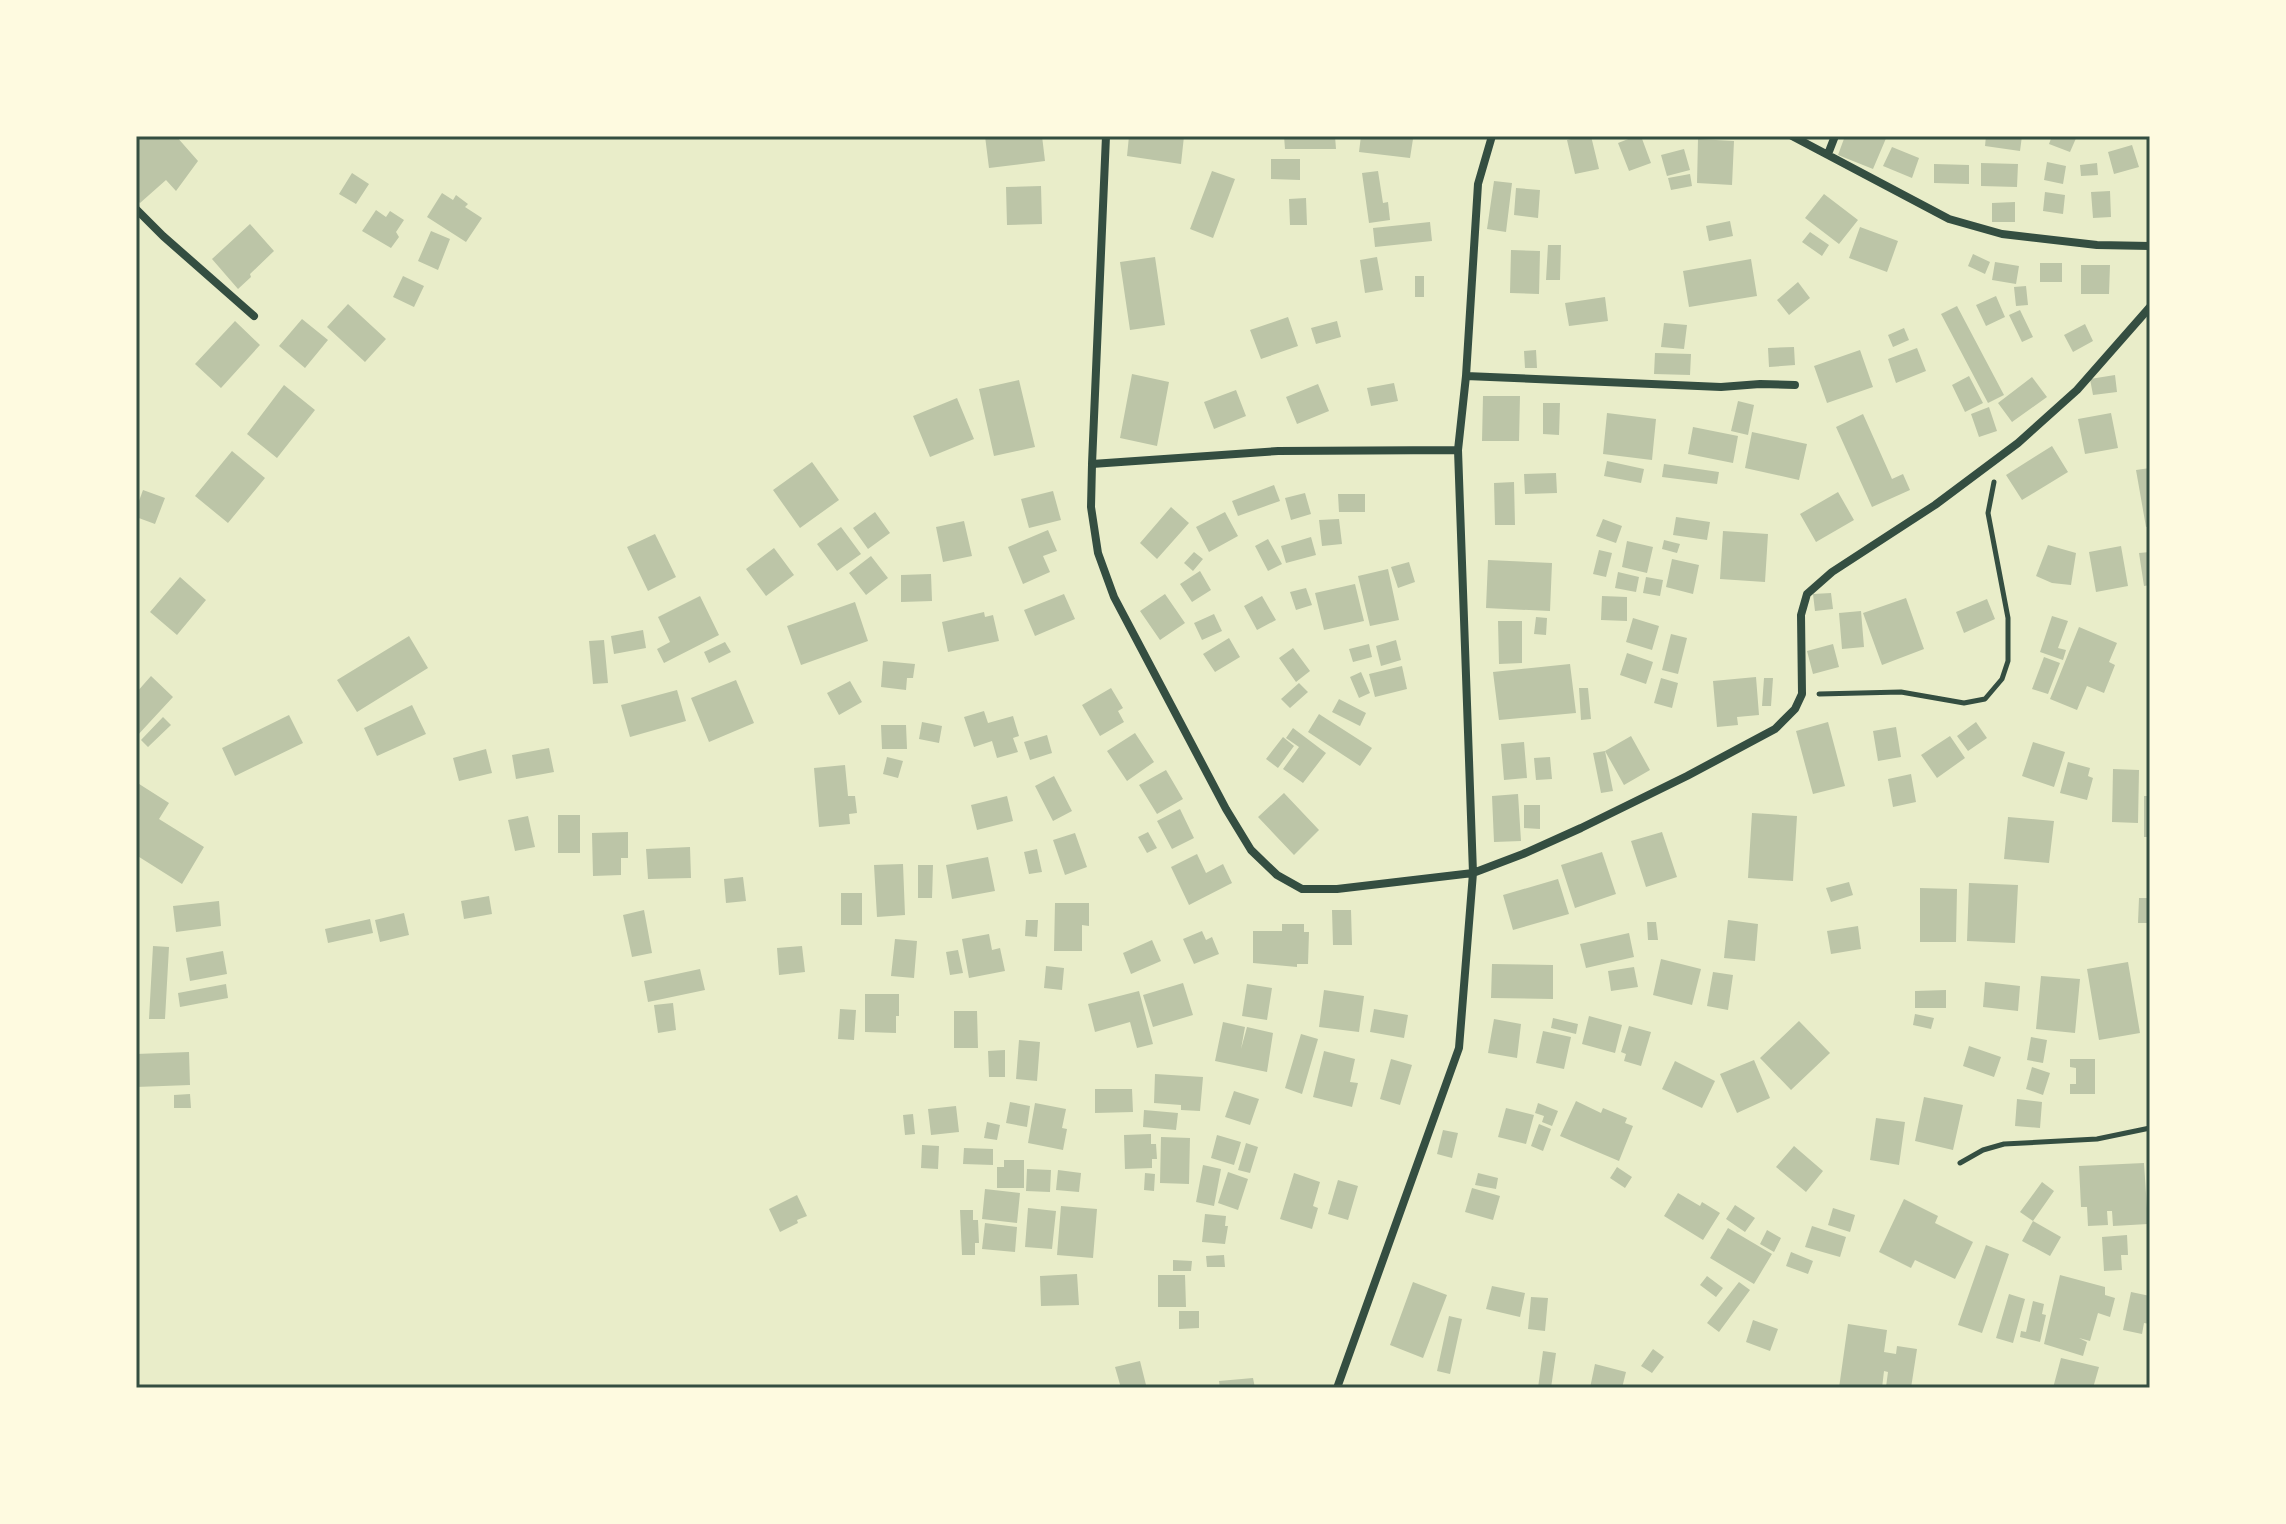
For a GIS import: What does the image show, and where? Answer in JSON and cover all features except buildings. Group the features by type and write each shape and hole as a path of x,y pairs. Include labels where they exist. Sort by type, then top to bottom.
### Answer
{"street":[{"path":"1106,136 1091,507 1098,553 1114,597 1226,809 1251,850 1277,875 1302,889 1337,889 1473,873 1581,828 1775,729 1795,709 1802,694 1801,615 1807,594 1832,572 1935,505 2018,443 2077,390 2150,307"},
{"path":"1337,1388 1459,1048 1473,873 1458,450 1466,376 1478,184 1492,136"},
{"path":"1792,136 1949,219 2002,234 2097,245 2150,246"},
{"path":"1828,154 1835,136"},
{"path":"136,209 254,316"},
{"path":"1466,376 1721,387 1795,385"},
{"path":"1092,464 1278,451 1458,450"}],"path":[{"path":"1802,694 1901,692 1964,703 1985,699 2002,679 2008,661 2008,618 1988,513 1998,458"},
{"path":"1960,1163 1983,1150 2004,1144 2097,1139 2150,1128"}]}
